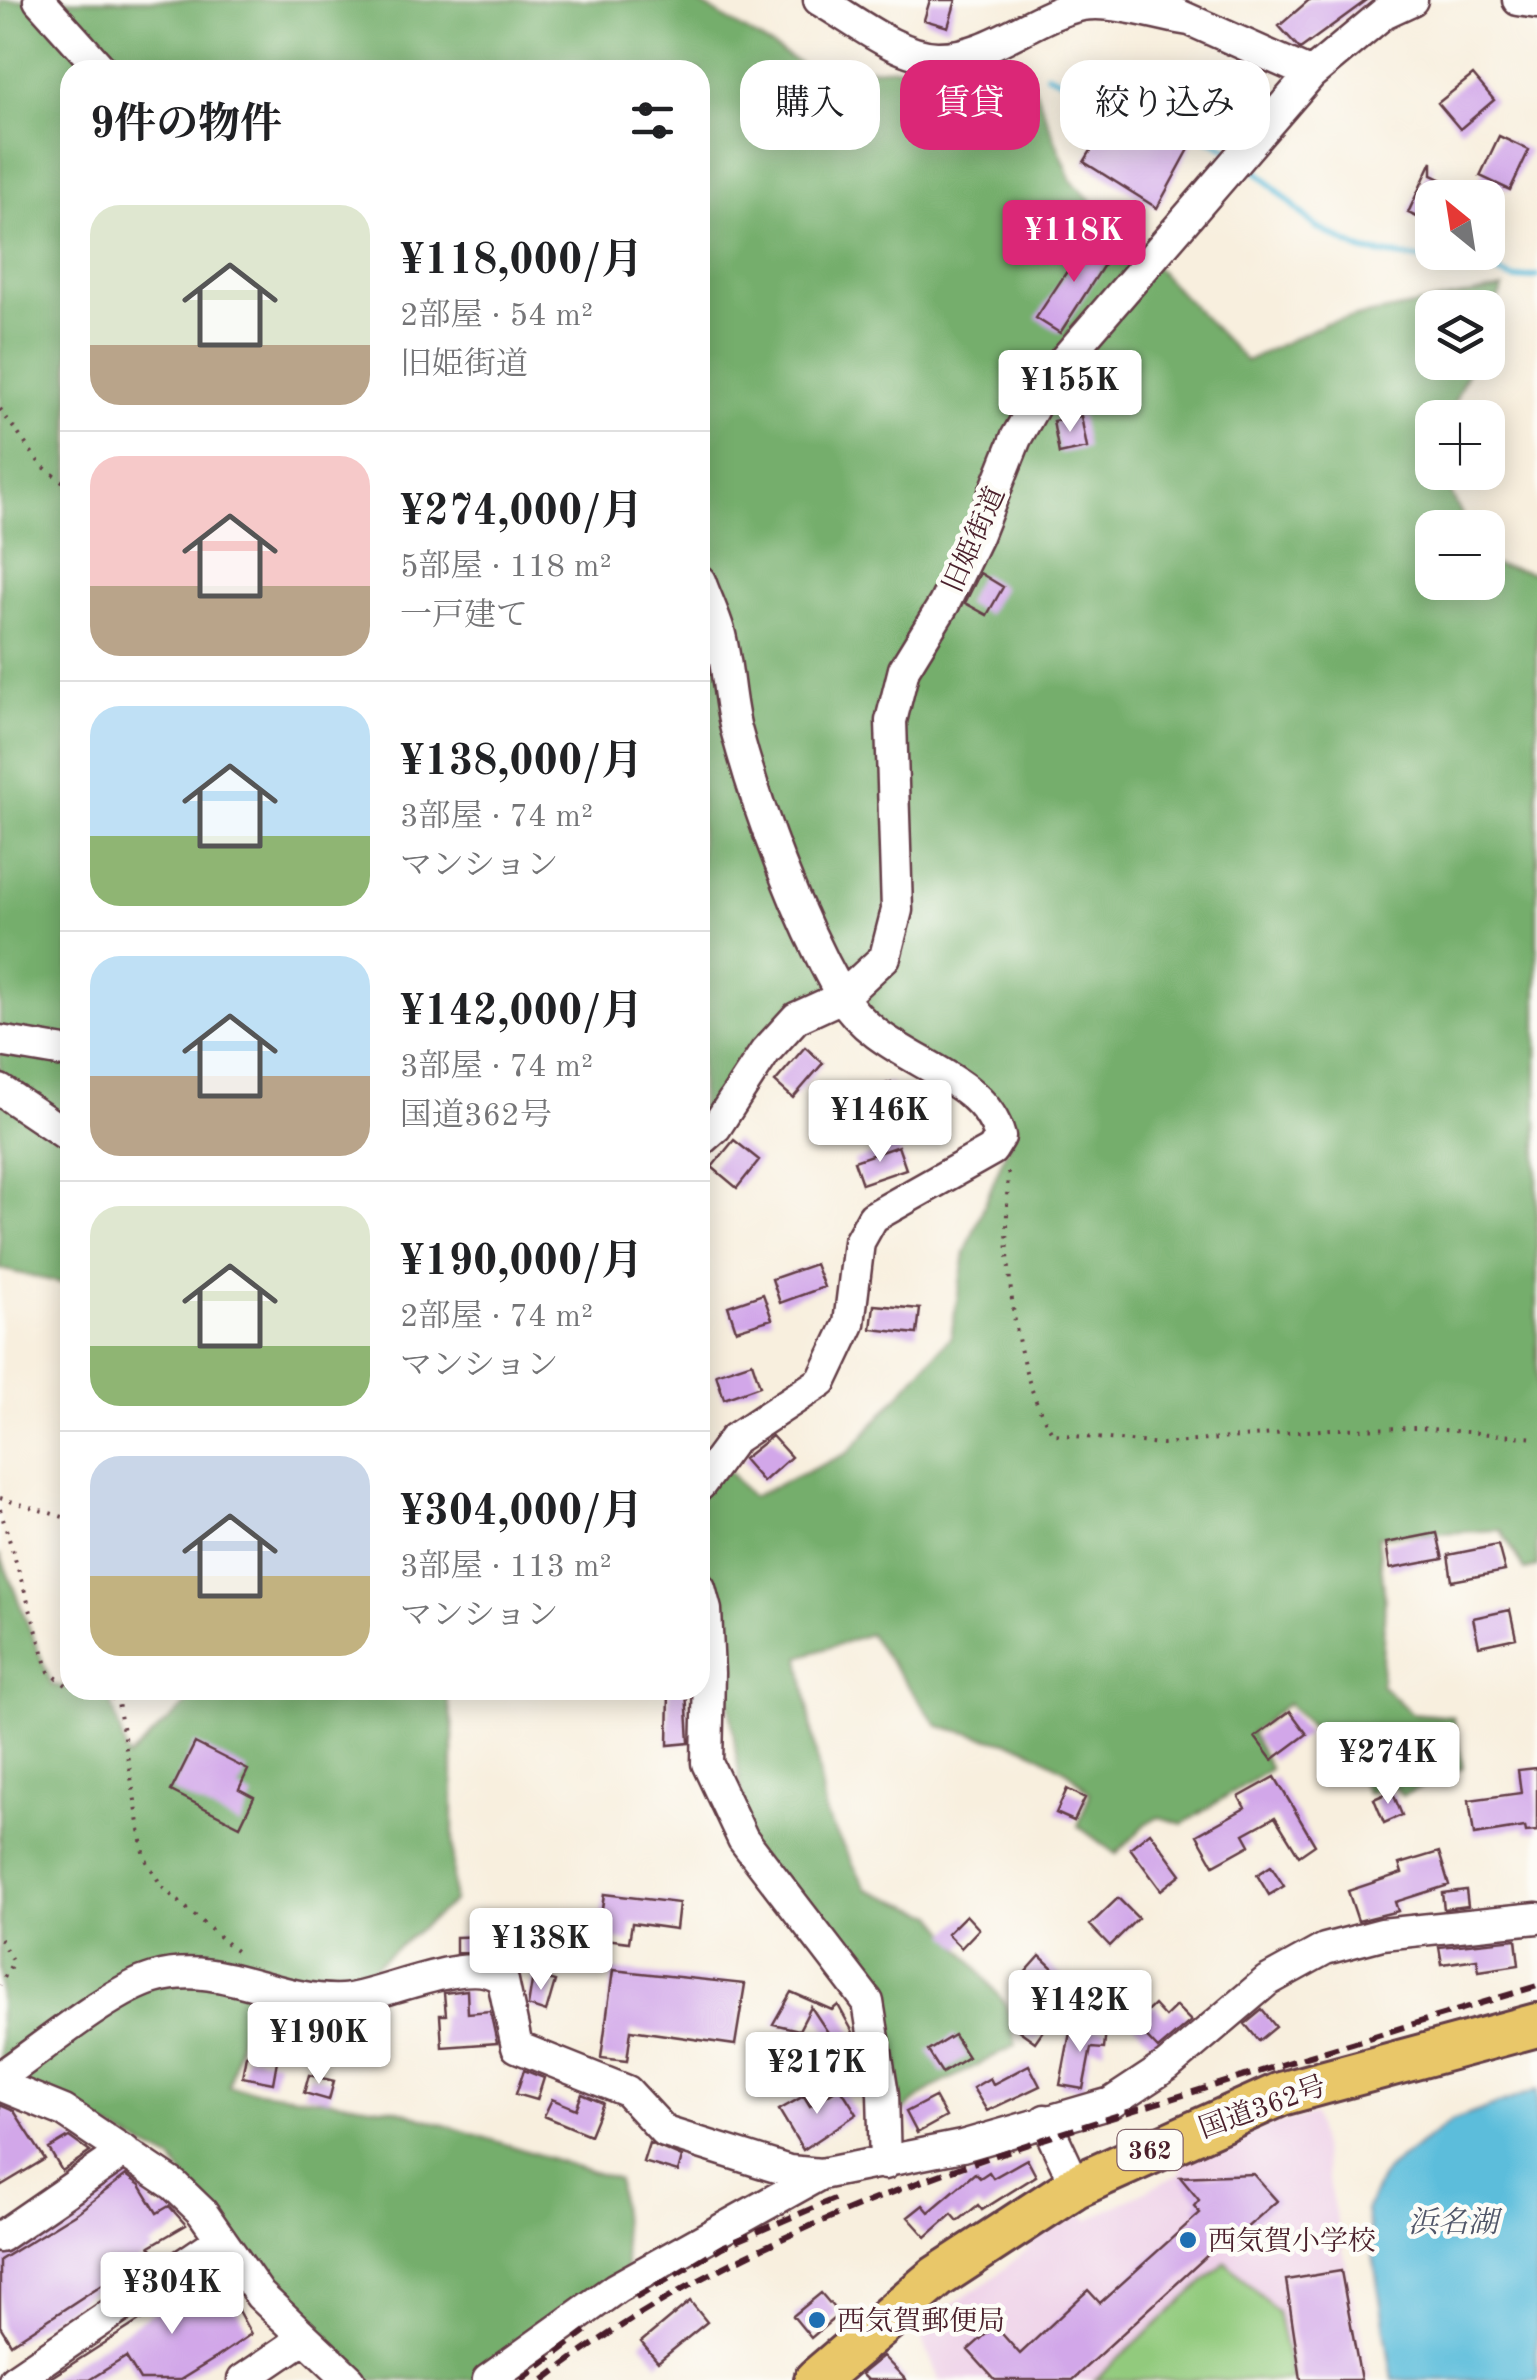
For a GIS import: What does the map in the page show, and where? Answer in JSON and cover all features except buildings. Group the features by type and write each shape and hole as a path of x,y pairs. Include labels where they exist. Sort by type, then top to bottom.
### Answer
{"highway":[{"name":"国道362号","path":"816,2380 937,2277 1076,2186 1280,2094 1537,2025"}],"street":[{"path":"40,0 93,60"},
{"path":"819,0 900,46 936,57 999,41 1080,6 1101,4 1190,20"},
{"path":"1146,0 1311,74"},
{"name":"旧姫街道","path":"710,1132 766,1052 796,1018 842,997 885,957 897,910 891,721 904,669 944,604 977,536 1016,438 1053,373 1311,74 1384,13 1412,0"},
{"path":"1518,0 1537,3"},
{"path":"710,607 719,630 735,724 763,811 842,997 884,1042 974,1093 989,1109 1000,1138 992,1150 873,1218 859,1242 849,1324 822,1381 734,1439 710,1471"},
{"path":"0,1041 60,1051"},
{"path":"0,1090 60,1130"},
{"path":"708,1700 707,1763 743,1839 868,2002 883,2094 885,2164"},
{"path":"0,2077 152,1978 193,1971 343,2000 455,1972 496,1973 503,1981 517,2047 628,2091 665,2132 789,2171 820,2174 885,2164 1111,2103 1167,2066 1267,1980 1324,1949 1382,1934 1537,1918"},
{"path":"0,2085 64,2111 174,2185 202,2212 260,2295 350,2380"},
{"path":"1045,2120 1076,2186"},
{"path":"0,2237 125,2152"},
{"path":"488,2380 616,2288 820,2174"},
{"path":"14,2380 221,2239"},
{"path":"243,2380 303,2339"}],"path":[{"path":"0,409 41,466 60,480"},
{"path":"1000,1138 1008,1172 1007,1218 1020,1352 1054,1434 1162,1444 1331,1429 1419,1428 1537,1438"},
{"path":"0,1498 60,1516"},
{"path":"0,1509 49,1672 60,1680"},
{"path":"115,1700 140,1840 162,1887 234,1944 254,1983"},
{"path":"0,1939 14,1962 0,1984"},
{"path":"1148,2125 1169,2171"},
{"path":"1163,2161 1178,2155"}],"shaded area":[{"name":"西気賀小学校","path":"1314,2115 1371,2380 939,2380 914,2320 953,2304 993,2278 1028,2249 1040,2232 1081,2209 1088,2220 1181,2173 1181,2160 1266,2126"}],"green space":[{"path":"0,0 694,0 795,60 740,60 740,150 880,150 880,68 900,67 900,150 1040,150 1040,102 1072,181 1246,361 1326,323 1415,305 1415,380 1464,380 1455,400 1415,400 1415,490 1450,490 1460,510 1415,510 1415,600 1505,600 1505,567 1537,573 1537,1567 1525,1570 1501,1530 1378,1536 1385,1599 1381,1685 1411,1713 1453,1717 1463,1767 1402,1796 1393,1785 1367,1793 1342,1757 1288,1703 1251,1733 1270,1769 1183,1824 1159,1817 1145,1825 1116,1854 1078,1826 1090,1793 1069,1772 1023,1746 938,1726 869,1634 800,1657 826,1815 867,1889 935,1915 1006,2005 1016,2045 931,2089 894,2118 871,2000 749,1847 717,1614 710,1593 710,1481 723,1465 752,1497 848,1453 951,1336 965,1253 1011,1138 842,997 811,1011 710,1120 710,60 60,60 60,1283 0,1269"},
{"path":"0,1554 52,1685 60,1686 60,1700 111,1700 128,1758 191,1700 448,1700 453,1728 453,1902 363,1975 276,1989 251,1985 229,2087 395,2109 618,2180 627,2283 481,2380 358,2380 281,2317 173,2161 0,2073"},
{"path":"1226,2262 1277,2312 1292,2380 1095,2380"}],"water":[{"name":"浜名湖","path":"1537,2090 1537,2380 1393,2380 1366,2210 1385,2171 1451,2121"}],"waterway":[{"path":"1047,74 1097,94 1132,98 1233,152"},
{"path":"1247,162 1316,227 1363,251 1488,269 1516,279 1537,276"}],"railway":[{"path":"544,2380 613,2331 685,2288 760,2249 914,2184 1073,2129 1537,1986"},
{"path":"636,2298 722,2247 841,2196"},
{"path":"521,2380 586,2331"}],"place":[{"name":"西気賀小学校","path":"1188,2240"},
{"name":"西気賀郵便局","path":"817,2320"}]}
